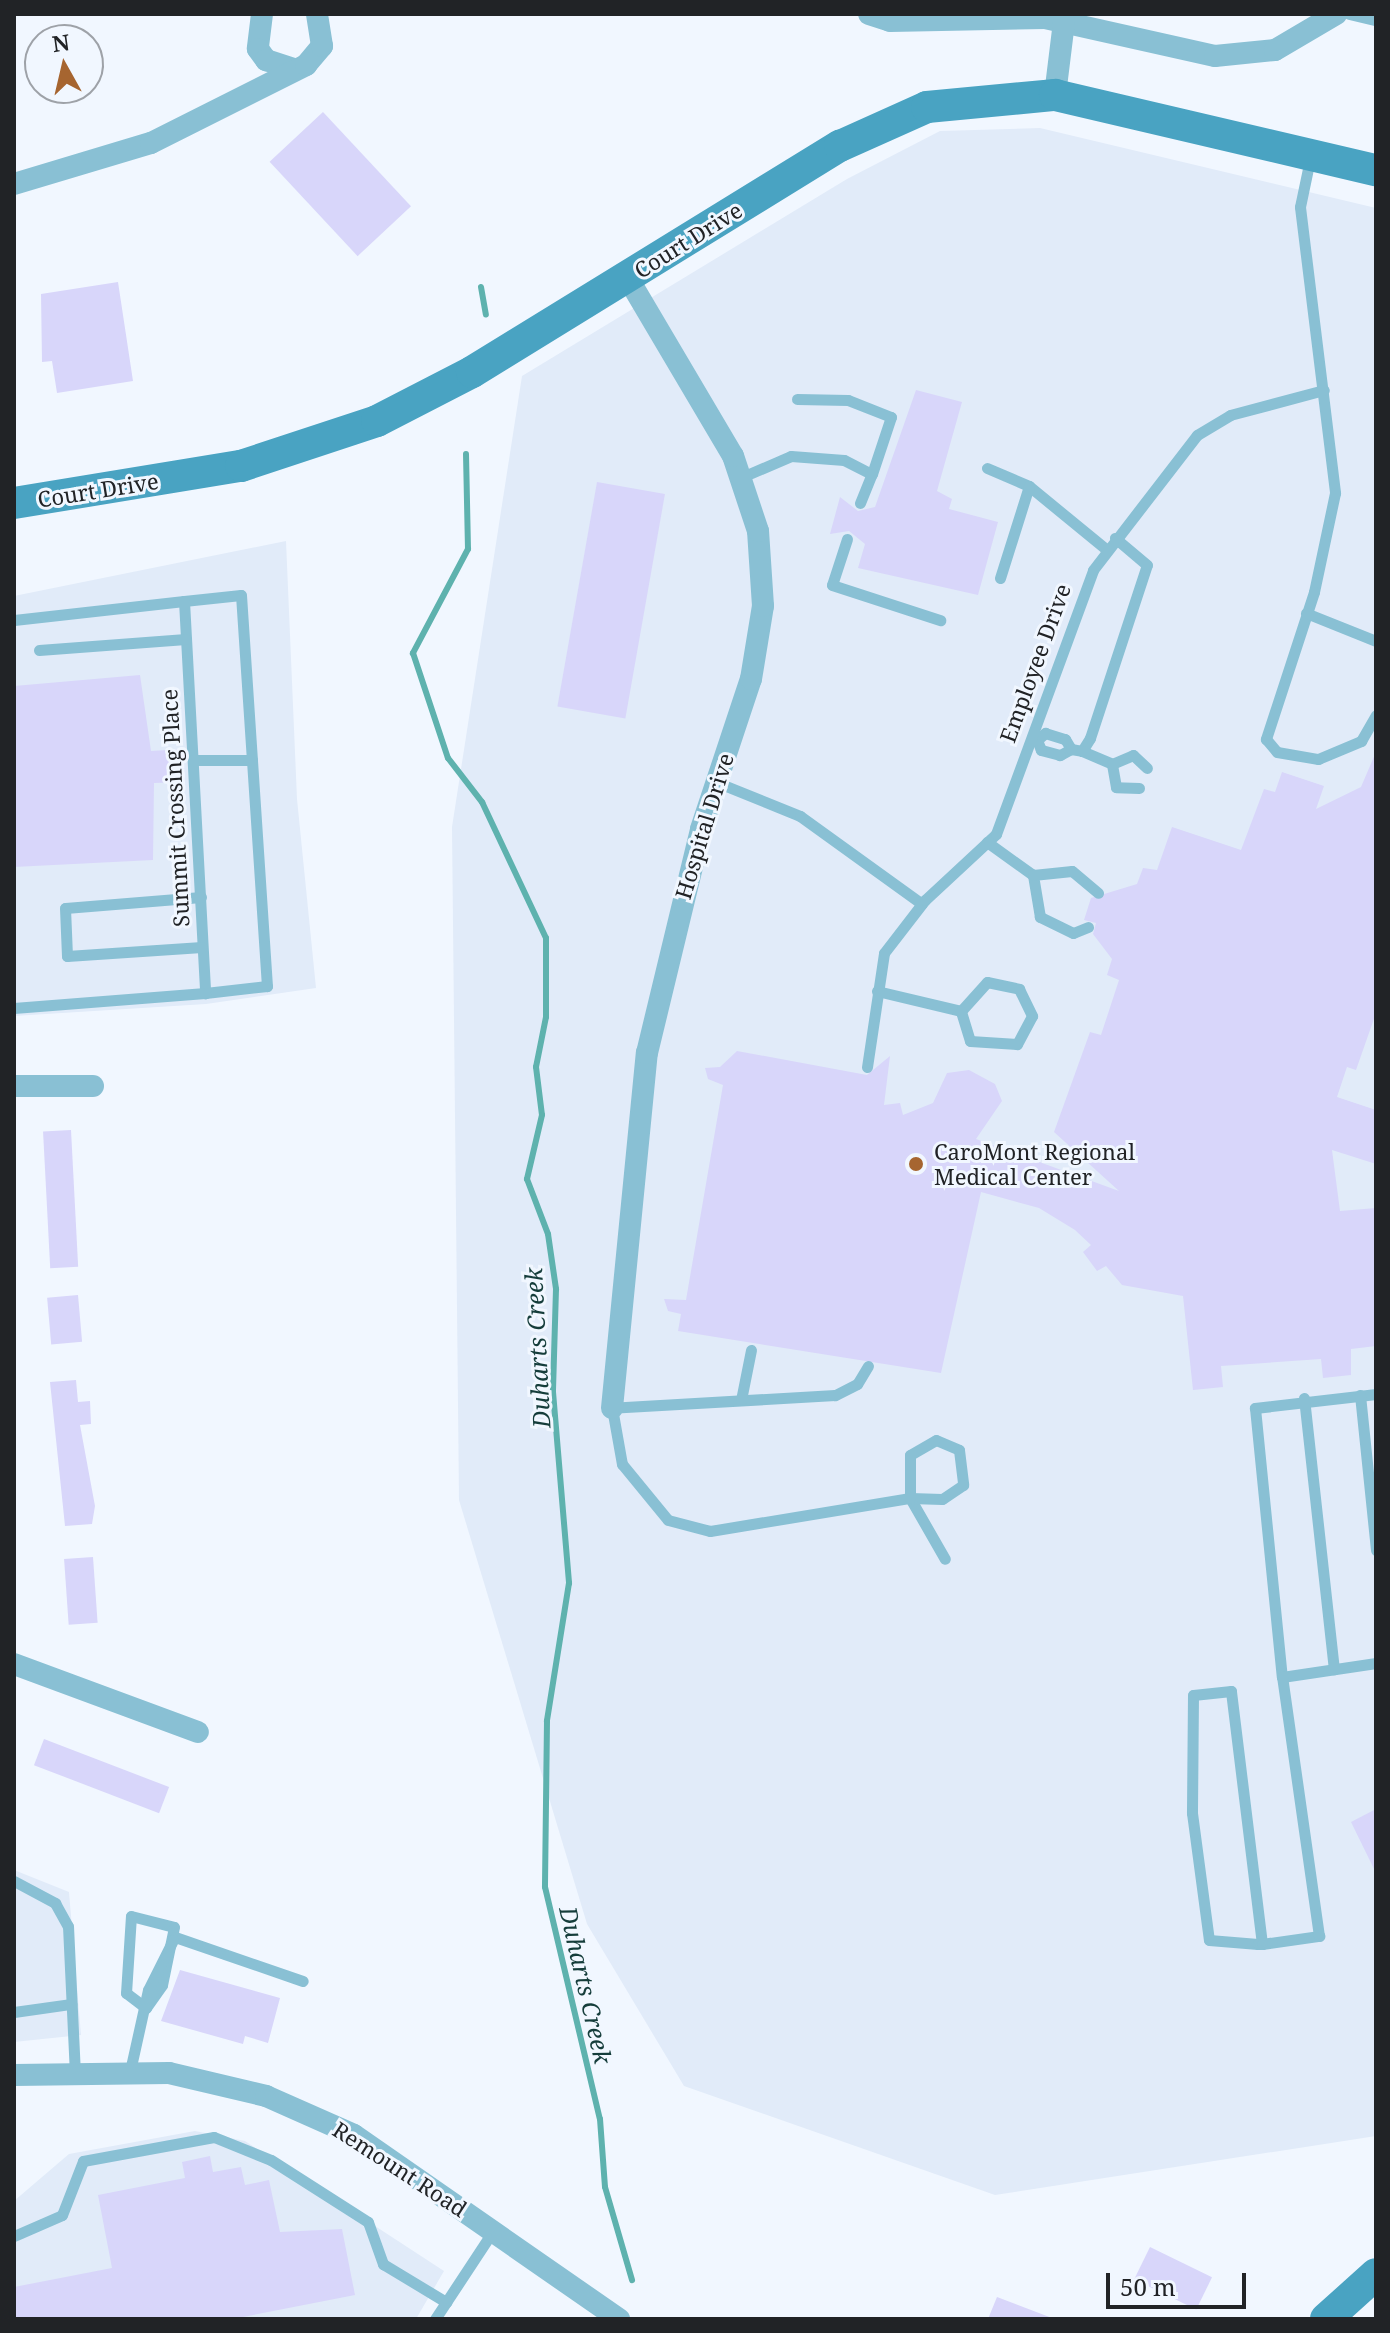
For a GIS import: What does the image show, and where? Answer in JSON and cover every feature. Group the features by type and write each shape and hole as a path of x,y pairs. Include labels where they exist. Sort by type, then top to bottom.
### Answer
{"street":[{"path":"14,184 151,143 294,69 322,46 317,14"},
{"path":"869,14 890,21 1064,22 1215,56 1249,56 1305,38 1336,14"},
{"path":"240,96 258,49 258,16"},
{"path":"1055,95 1064,22"},
{"path":"258,49 266,60 294,69"},
{"name":"Court Drive","path":"14,503 241,466 351,431 430,396 876,127 970,98 1055,95 1376,170"},
{"name":"Hospital Drive","path":"612,1408 638,1106 677,914 715,782 751,679 763,606 758,531 742,477 627,277"},
{"path":"14,1086 93,1086"},
{"path":"14,1664 198,1732"},
{"name":"Remount Road","path":"14,2075 130,2071 231,2085 328,2121 619,2319"},
{"path":"1326,2319 1376,2274"}],"lane":[{"path":"1349,14 1376,20"},
{"path":"1311,154 1299,200 1335,493 1306,613 1266,730 1270,747 1318,759 1361,741 1376,715"},
{"name":"Employee Drive","path":"877,991 893,937 922,904 987,842 1033,739 1080,592 1115,538 1213,423 1324,390"},
{"path":"797,399 848,400 891,417 860,503"},
{"path":"742,477 791,456 844,460 872,474"},
{"path":"987,468 1029,486 1107,550"},
{"path":"1000,578 1029,486"},
{"path":"1077,750 1147,565 1143,557 1115,538"},
{"path":"847,539 832,585 940,620"},
{"path":"14,620 241,595 267,986 14,1008"},
{"name":"Summit Crossing Place","path":"184,601 205,993"},
{"path":"1306,613 1376,641"},
{"path":"39,650 186,639"},
{"path":"1077,750 1060,755 1041,750 1033,739 1045,733 1112,764 1133,755 1147,768"},
{"path":"193,760 252,760"},
{"path":"1112,764 1116,787 1139,788"},
{"path":"715,782 800,816 922,904"},
{"path":"987,842 1033,875 1072,871 1098,893"},
{"path":"1033,875 1040,917 1073,933 1088,927"},
{"path":"201,897 65,908 67,956 202,947"},
{"path":"987,982 1019,989 1032,1016 1017,1044 970,1041 961,1011 987,982"},
{"path":"867,1067 877,991 961,1011"},
{"path":"741,1400 751,1350"},
{"path":"868,1366 857,1384 835,1395 612,1408 616,1445 634,1486 668,1520 688,1527 734,1531 910,1498 953,1495 967,1473 959,1450 936,1440 918,1447 907,1465 910,1498 945,1559"},
{"path":"1262,1944 1231,1691 1193,1695 1192,1813 1209,1940 1262,1944 1319,1936 1282,1677 1255,1408 1304,1398 1376,1394"},
{"path":"1360,1395 1376,1550"},
{"path":"1304,1398 1334,1669"},
{"path":"1282,1677 1376,1663"},
{"path":"14,1881 55,1903 64,1916 75,2072"},
{"path":"130,2071 146,2008 162,1985 175,1937 174,1927 131,1916 125,1929 126,1993 146,2008"},
{"path":"175,1937 303,1981"},
{"path":"14,2012 71,2004"},
{"path":"14,2236 62,2215 83,2161 214,2137 271,2160 368,2222 383,2264 446,2302"},
{"path":"435,2319 493,2231"}],"shaded area":[{"name":"CaroMont Regional Medical Center","path":"1040,128 1376,208 1376,2136 995,2195 684,2086 587,1924 459,1500 452,827 522,376 847,179 940,131"},
{"path":"286,541 297,799 316,988 206,1004 14,1016 14,596"},
{"path":"14,1870 69,1892 81,2035 14,2042"},
{"path":"195,2131 245,2141 444,2271 416,2319 14,2319 14,2201 69,2154"}],"building":[{"path":"323,112 411,206 358,256 270,162"},
{"path":"118,282 133,381 57,393 52,361 42,362 41,294"},
{"path":"916,390 962,402 937,491 952,499 949,509 998,522 978,595 858,568 865,544 849,531 830,534 840,497 858,511 875,507"},
{"path":"597,482 665,494 625,719 557,707"},
{"path":"140,675 151,751 183,749 185,782 154,783 153,860 14,867 14,686"},
{"path":"1376,752 1376,1013 1356,1070 1347,1067 1337,1097 1376,1110 1376,1164 1332,1150 1340,1211 1376,1208 1376,1346 1351,1349 1351,1375 1323,1378 1321,1359 1221,1366 1223,1387 1193,1390 1183,1296 1122,1285 1106,1266 1097,1271 1083,1252 1091,1245 1075,1230 1039,1208 981,1192 941,1373 678,1331 681,1314 668,1311 664,1299 686,1300 723,1085 708,1079 705,1068 720,1067 737,1051 867,1075 890,1056 884,1105 900,1103 903,1115 933,1103 947,1073 969,1070 995,1084 1002,1101 976,1139 1119,1191 1054,1132 1090,1032 1101,1035 1119,980 1107,975 1112,959 1093,934 1096,923 1084,920 1091,898 1137,884 1143,868 1157,870 1172,827 1241,850 1264,789 1275,792 1282,772 1324,786 1316,809 1361,787"},
{"path":"71,1130 78,1267 50,1268 43,1131"},
{"path":"78,1295 82,1342 51,1345 47,1298"},
{"path":"76,1380 78,1402 90,1401 91,1424 80,1425 95,1506 92,1524 65,1526 50,1382"},
{"path":"93,1557 98,1623 69,1625 64,1559"},
{"path":"44,1739 169,1787 159,1813 34,1765"},
{"path":"1376,1809 1376,1873 1351,1822"},
{"path":"180,1970 280,1998 268,2043 245,2036 243,2044 161,2021"},
{"path":"210,2156 213,2172 241,2167 245,2185 269,2180 280,2232 342,2229 355,2295 233,2319 14,2319 14,2287 112,2268 98,2195 185,2178 182,2162"},
{"path":"1150,2247 1212,2277 1196,2310 1134,2279"},
{"path":"997,2297 1052,2318 988,2319"}],"waterway":[{"name":"Duharts Creek","path":"481,287 486,315"},
{"name":"Duharts Creek","path":"466,454 468,549 413,653 448,758 482,802 546,938 546,1017 536,1067 542,1115 527,1179 548,1234 556,1289 553,1392 569,1583 547,1721 545,1887 600,2119 605,2187 632,2280"}],"place":[{"name":"CaroMont Regional Medical Center","path":"916,1164"}]}
